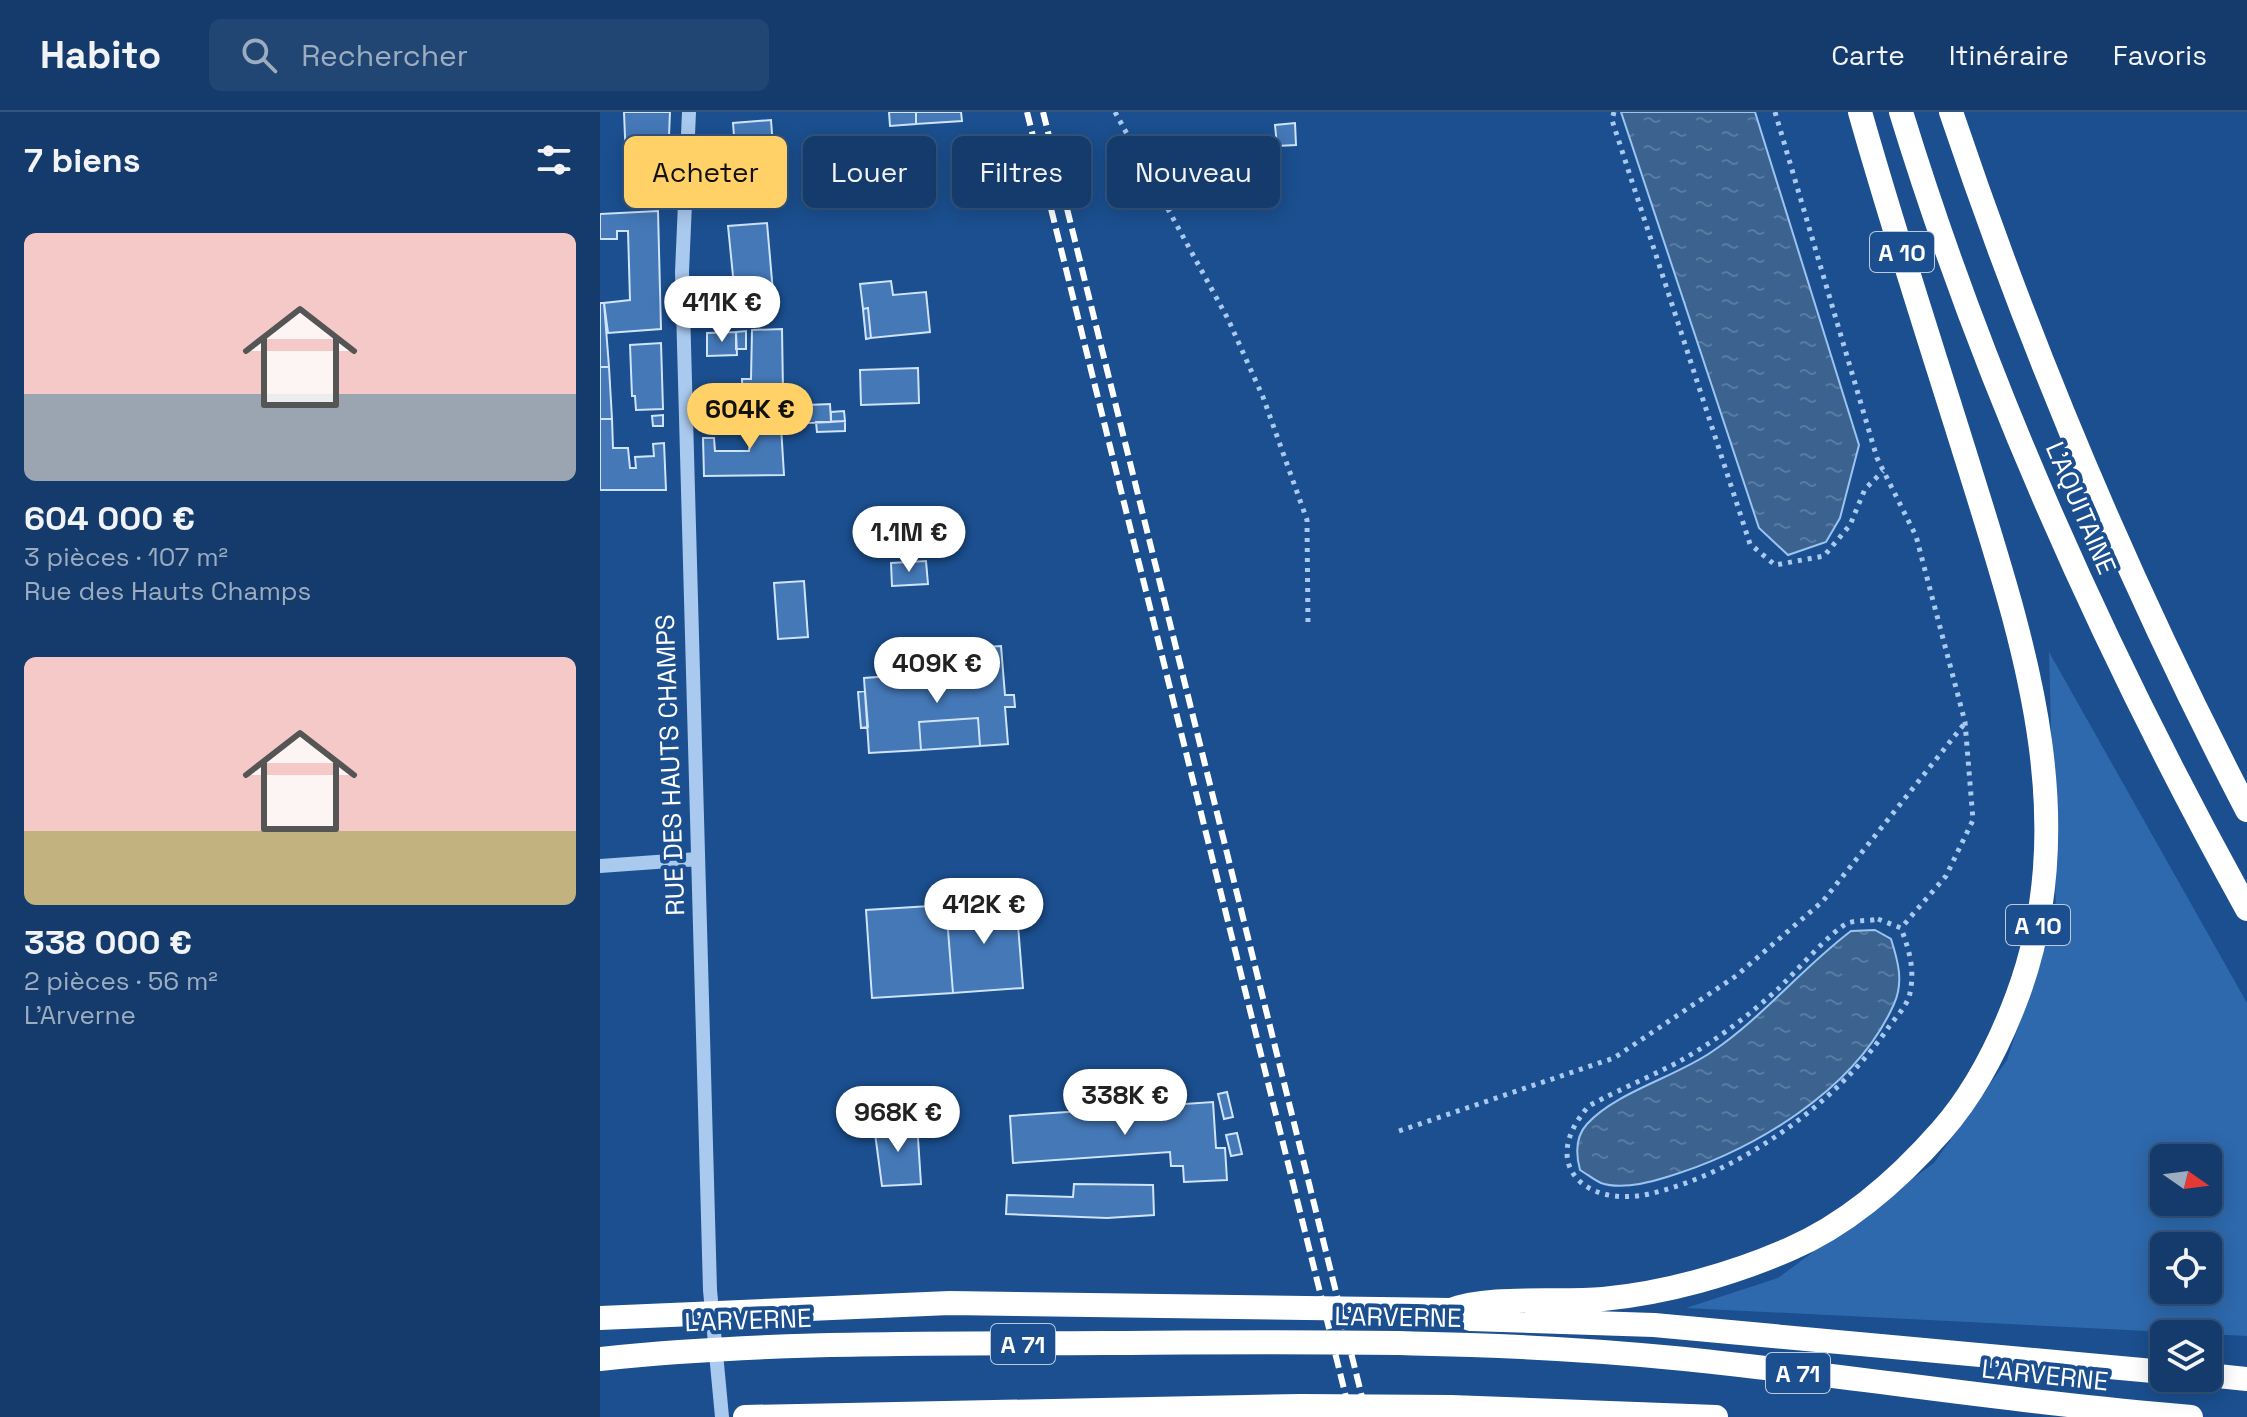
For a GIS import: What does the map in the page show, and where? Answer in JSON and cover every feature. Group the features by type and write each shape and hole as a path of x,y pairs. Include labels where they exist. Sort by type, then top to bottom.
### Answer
{"highway":[{"name":"A 10","path":"1451,1310 1471,1302 1562,1302 1671,1287 1794,1248 1857,1211 1925,1150 1981,1076 2007,1025 2027,970 2041,912 2047,854 2047,786 2040,726 2010,599 1860,112"},
{"name":"L'AQUITAINE","path":"1901,112 1979,334 2064,544 2162,751 2247,909"},
{"name":"L'AQUITAINE","path":"1951,112 2023,317 2108,524 2247,810"},
{"path":"600,1318 664,1312 950,1303 1394,1308 1451,1310 1470,1319 1654,1325 2150,1371"},
{"name":"L'ARVERNE","path":"600,1359 761,1345 1285,1342 1556,1349 1674,1358 2082,1408 2191,1417"},
{"path":"2222,1376 2247,1379"},
{"path":"756,1416 1300,1406 1716,1417"}],"street":[{"name":"RUE DES HAUTS CHAMPS","path":"689,112 682,272 710,1290 722,1417"},
{"path":"600,866 698,859"}],"path":[{"path":"1115,112 1228,319 1263,397 1307,520 1308,627"},
{"path":"1614,112 1612,120 1750,544 1775,565 1824,556 1850,525 1865,489 1883,471"},
{"path":"1775,112 1883,471 1916,536 1965,722 1973,820 1946,876 1901,928"},
{"path":"1399,1131 1614,1058 1736,976 1823,901 1965,722"},
{"path":"1878,919 1901,928 1913,963 1910,996 1864,1063 1794,1126 1721,1167 1648,1194 1603,1194 1575,1180 1566,1162 1572,1133 1590,1105 1641,1084 1703,1048 1775,991 1847,924 1878,919"}],"shaded area":[{"path":"2049,652 2247,1003 2247,1336 2222,1335 2222,1320 2150,1320 2150,1331 1686,1308 1778,1278 1934,1163 2007,1060 2056,912"}],"water":[{"path":"1621,112 1755,112 1859,445 1840,518 1826,542 1788,555 1759,528"},
{"path":"1875,930 1891,939 1899,972 1897,996 1877,1035 1855,1064 1828,1090 1767,1134 1700,1166 1667,1177 1617,1186 1601,1183 1580,1170 1578,1140 1587,1124 1599,1113 1713,1051 1749,1023 1851,931"}],"building":[{"path":"624,112 670,112 669,136 625,136"},
{"path":"889,112 916,112 916,124 890,126"},
{"path":"916,112 961,112 962,121 916,124"},
{"path":"771,120 772,136 734,136 733,123"},
{"path":"1295,123 1296,145 1280,146 1275,125"},
{"path":"658,211 661,329 608,333 604,303 630,300 628,231 617,231 617,239 600,239 600,214"},
{"path":"767,223 773,292 735,296 728,226"},
{"path":"891,281 893,295 926,292 930,332 871,338 868,308 863,309 860,284"},
{"path":"600,303 604,303 609,367 600,367"},
{"path":"868,308 871,338 866,339 863,309"},
{"path":"782,329 783,392 790,392 791,408 743,411 742,379 751,379 752,330"},
{"path":"746,331 746,349 736,349 736,332"},
{"path":"736,332 737,355 707,356 707,333"},
{"path":"661,343 663,409 636,410 635,396 632,396 630,345"},
{"path":"600,367 609,367 612,419 600,419"},
{"path":"918,368 919,403 861,405 860,370"},
{"path":"830,404 831,422 808,423 808,405"},
{"path":"780,410 784,475 704,476 703,438 714,438 715,451 749,451 753,411"},
{"path":"844,411 845,421 831,422 831,412"},
{"path":"663,415 663,426 653,426 652,416"},
{"path":"600,419 612,419 613,448 628,448 630,468 636,468 635,457 654,456 653,444 664,443 666,490 600,490"},
{"path":"845,421 845,431 817,432 816,422"},
{"path":"926,561 928,584 892,586 891,563"},
{"path":"804,581 808,637 778,639 774,583"},
{"path":"1001,646 1005,695 1014,695 1015,707 1005,707 1008,744 980,746 978,718 919,722 921,750 869,753 864,678 987,669 986,647"},
{"path":"865,691 868,727 861,728 858,692"},
{"path":"978,718 980,746 921,750 919,722"},
{"path":"1016,900 1023,988 953,993 946,905"},
{"path":"946,905 953,993 872,998 866,910"},
{"path":"1227,1092 1233,1117 1224,1119 1218,1094"},
{"path":"1213,1102 1216,1148 1225,1148 1227,1180 1184,1182 1183,1166 1171,1166 1170,1152 1013,1163 1010,1116"},
{"path":"917,1123 921,1184 882,1186 874,1126"},
{"path":"1237,1133 1242,1154 1231,1156 1226,1135"},
{"path":"1074,1184 1153,1185 1154,1215 1107,1218 1006,1214 1007,1195 1073,1197"}],"railway":[{"path":"1027,112 1351,1417"},
{"path":"1043,112 1367,1417"}]}
